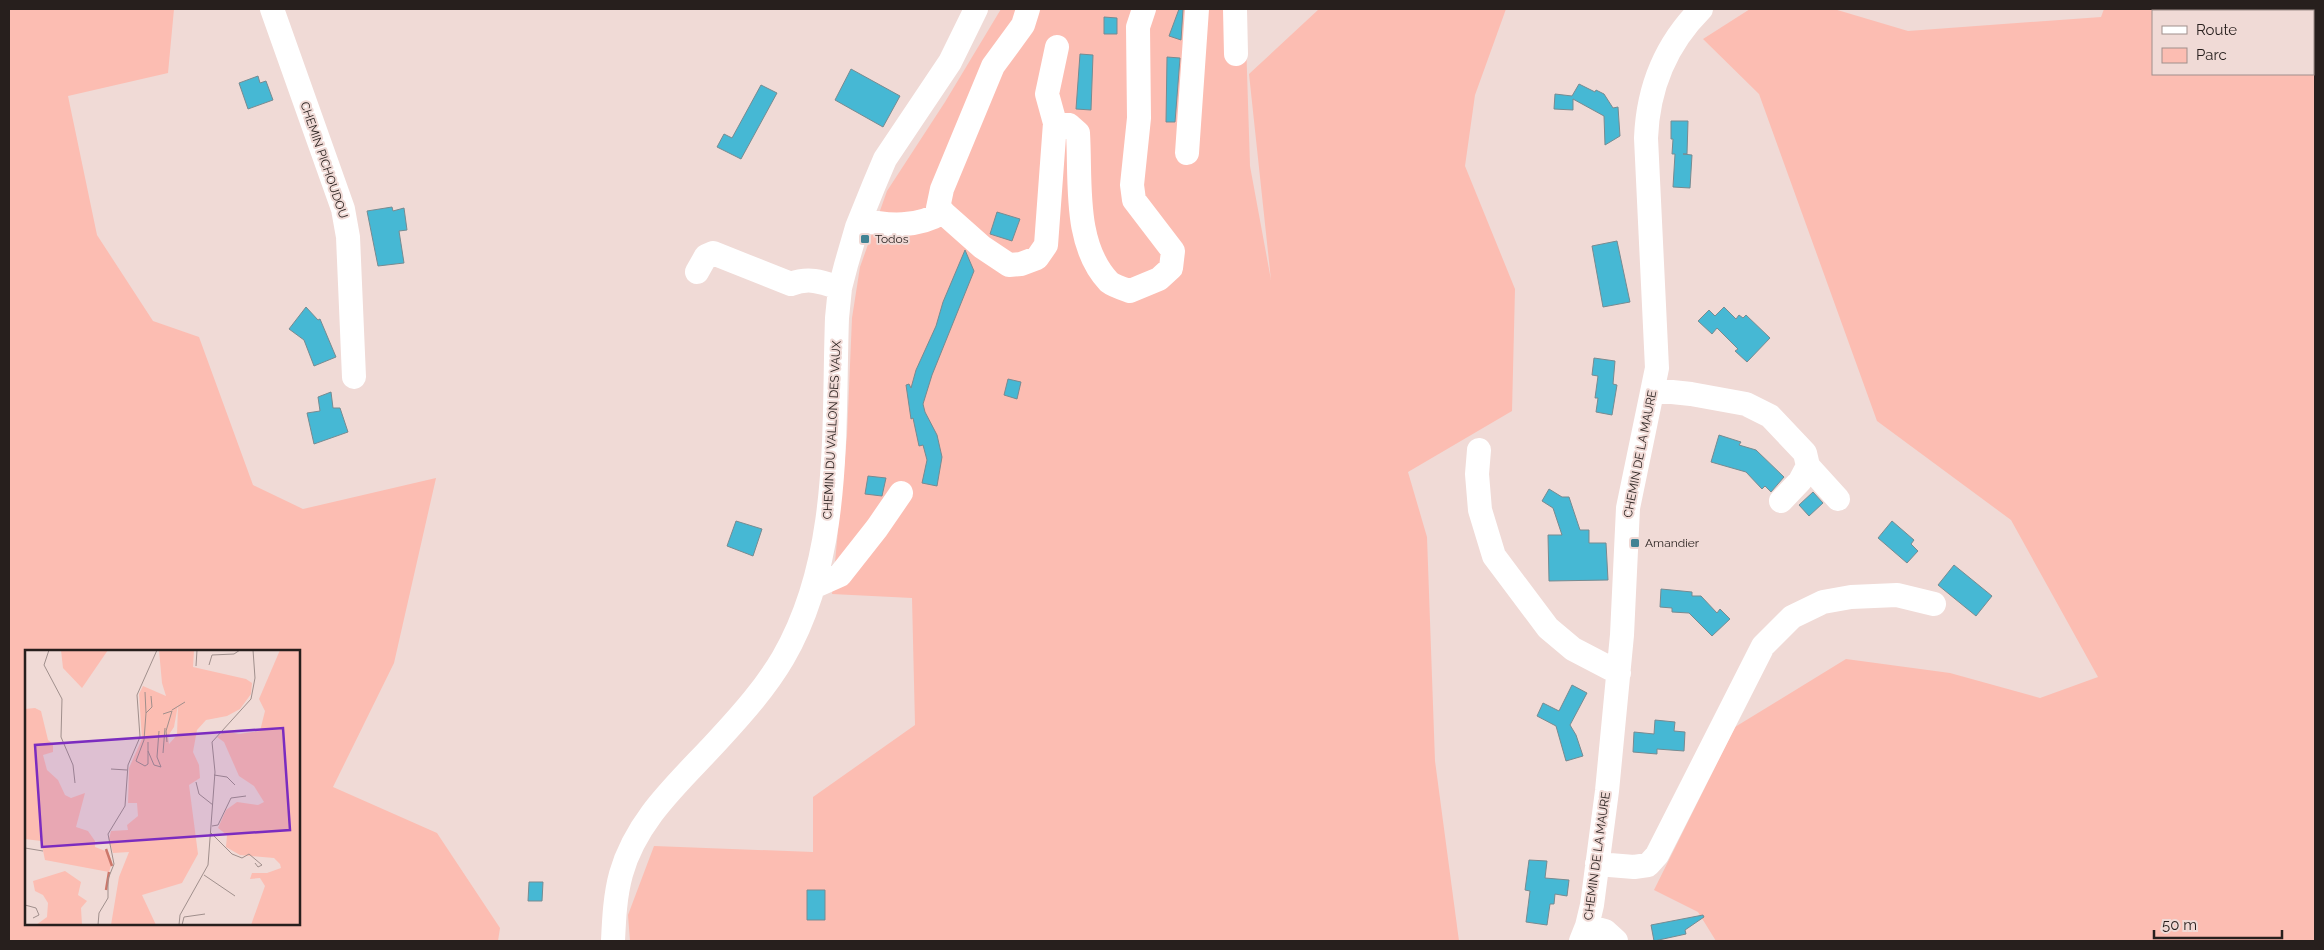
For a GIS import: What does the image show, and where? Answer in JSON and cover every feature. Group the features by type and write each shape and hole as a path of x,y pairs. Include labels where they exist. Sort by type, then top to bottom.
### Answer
{"street":[{"name":"CHEMIN PICHOUDOU","path":"272,9 343,208 348,237 354,377"},
{"name":"CHEMIN DU VALLON DES VAUX","path":"613,941 616,894 621,873 631,847 654,808 758,695 801,622 813,587 829,512 840,288 860,220 886,159 950,62 976,9"},
{"path":"1028,9 1023,25 993,66 942,189 938,208 982,247 1009,264 1021,264 1037,258 1046,245 1055,123 1047,94 1057,46"},
{"path":"1055,123 1069,126 1078,133 1083,219 1087,245 1097,264 1111,283 1130,291 1159,279 1171,268 1173,252 1134,200 1132,185 1139,118 1138,27 1144,9"},
{"path":"1187,154 1197,9"},
{"path":"1235,9 1236,54"},
{"name":"CHEMIN DE LA MAURE","path":"1584,934 1597,864 1619,673 1628,508 1657,368 1657,336 1646,138 1647,112 1664,57 1679,34 1701,9"},
{"path":"860,220 884,226 929,221 943,212"},
{"path":"697,272 706,256 713,253 791,284 804,279 819,281 840,288"},
{"path":"1653,390 1691,394 1746,404 1770,416 1805,453 1808,466 1838,499"},
{"path":"1479,450 1477,474 1480,510 1494,556 1548,628 1573,649 1619,673"},
{"path":"1781,501 1800,481 1808,466"},
{"path":"813,587 840,575 877,528 901,493"},
{"path":"1597,864 1634,867 1648,865 1657,855 1764,646 1792,618 1823,602 1851,597 1897,595 1934,604"},
{"path":"1584,934 1606,931 1616,941"}],"green space":[{"path":"9,9 174,9 168,73 68,96 97,235 153,321 199,337 253,485 303,509 436,478 394,663 333,787 437,833 500,928 498,941 9,941"},
{"path":"1001,9 1245,9 1250,166 1271,280 1249,74 1319,9 1506,9 1475,95 1465,166 1515,289 1512,411 1408,472 1427,537 1435,761 1459,941 630,941 628,915 654,846 813,852 813,797 915,725 912,598 832,594 847,436 852,318 860,267 887,191 945,102"},
{"path":"1750,9 1834,9 1908,31 2101,17 2104,9 2315,9 2315,941 1716,941 1698,912 1654,890 1735,727 1846,659 1950,673 2040,698 2098,677 2011,520 1877,421 1759,94 1703,39"}],"building":[{"path":"1179,9 1183,9 1181,40 1169,36"},
{"path":"1104,17 1117,18 1117,34 1104,34"},
{"path":"1080,54 1093,55 1091,110 1076,109"},
{"path":"1167,57 1180,58 1175,122 1166,122"},
{"path":"851,69 900,96 883,127 835,100"},
{"path":"258,76 260,83 266,81 273,100 248,109 239,83"},
{"path":"1579,84 1604,94 1613,108 1618,107 1620,136 1605,145 1604,116 1573,99 1573,110 1554,109 1555,94 1572,96"},
{"path":"761,85 777,93 741,159 717,147 724,134 732,138"},
{"path":"1671,121 1688,121 1687,154 1683,154 1692,155 1690,188 1673,187 1675,154 1672,154"},
{"path":"392,207 393,211 404,208 407,230 399,231 404,263 378,266 367,211"},
{"path":"997,212 1020,219 1012,241 990,234"},
{"path":"1617,241 1630,302 1603,307 1592,246"},
{"path":"965,250 974,271 932,375 923,404 937,435 942,457 937,486 922,483 927,460 923,445 919,446 913,418 911,419 906,385 909,384 911,388 916,370 936,326 943,302"},
{"path":"306,307 318,320 320,319 336,357 314,366 304,340 289,329"},
{"path":"1724,307 1736,319 1739,315 1743,318 1746,315 1770,338 1747,362 1735,351 1738,349 1717,328 1712,334 1698,321 1709,310 1715,316"},
{"path":"1594,358 1615,361 1613,384 1617,385 1612,415 1596,412 1598,398 1595,398 1598,376 1592,375"},
{"path":"1008,379 1021,382 1017,399 1004,395"},
{"path":"331,392 333,408 340,408 348,432 314,444 307,413 320,411 318,397"},
{"path":"1719,435 1741,442 1739,445 1756,450 1784,477 1771,492 1765,486 1762,489 1746,472 1711,462"},
{"path":"868,476 886,478 882,496 865,494"},
{"path":"1549,489 1562,497 1569,497 1580,530 1589,530 1589,543 1606,543 1608,580 1549,581 1548,535 1562,535 1553,508 1542,501"},
{"path":"1813,492 1823,503 1809,516 1799,505"},
{"path":"736,521 762,529 753,556 727,546"},
{"path":"1892,521 1914,540 1911,544 1918,551 1907,563 1878,538"},
{"path":"1954,565 1992,596 1976,616 1938,585"},
{"path":"1661,589 1692,592 1692,596 1701,596 1717,613 1720,609 1730,619 1712,636 1689,613 1672,612 1672,608 1660,607"},
{"path":"1572,685 1587,693 1570,725 1576,735 1583,756 1566,761 1556,726 1537,716 1543,703 1559,711"},
{"path":"1655,720 1675,722 1674,731 1685,732 1684,751 1657,749 1657,754 1633,752 1634,732 1654,734"},
{"path":"1529,860 1547,861 1545,878 1569,880 1567,896 1555,894 1554,904 1550,904 1547,925 1526,922 1530,891 1525,890"},
{"path":"529,882 543,882 542,901 528,901"},
{"path":"807,890 825,890 825,920 807,920"},
{"path":"1703,915 1704,917 1685,930 1686,934 1654,941 1651,925"}],"place":[{"name":"Todos","path":"865,239"},
{"name":"Amandier","path":"1635,543"}]}
